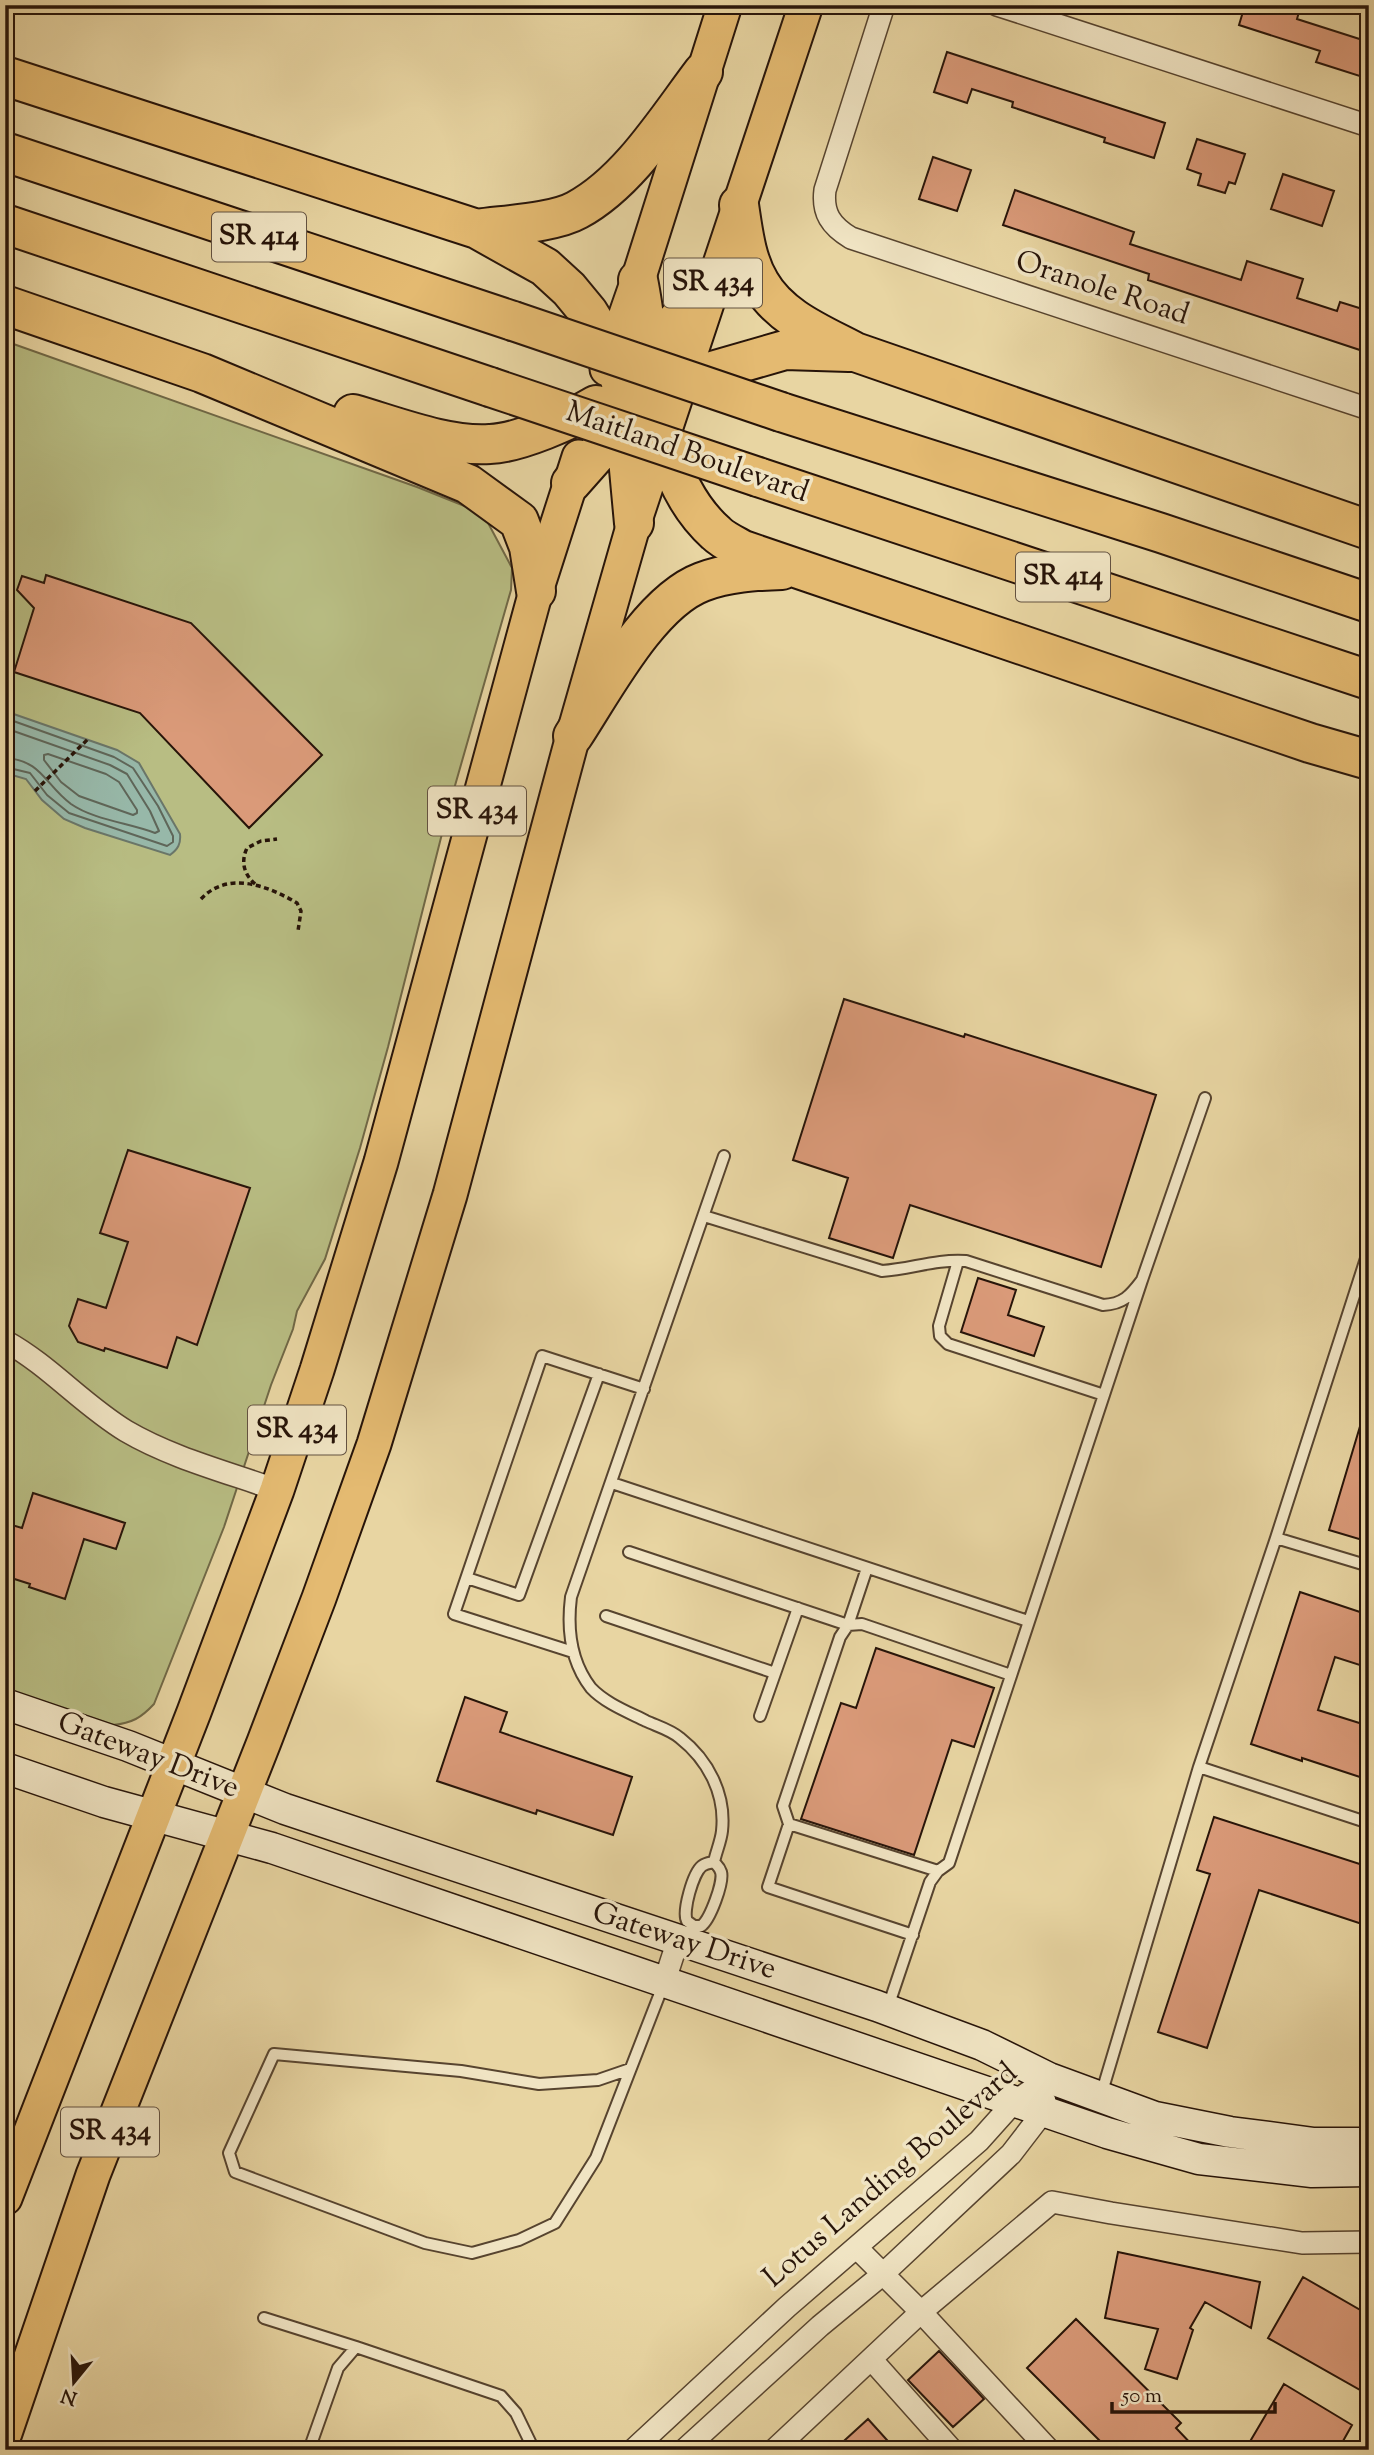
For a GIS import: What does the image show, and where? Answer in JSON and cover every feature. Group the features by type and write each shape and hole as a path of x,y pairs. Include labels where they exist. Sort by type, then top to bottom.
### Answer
{"highway":[{"path":"477,229 547,219 576,211 612,184 642,152 703,72"},
{"path":"5,76 477,229 545,267 569,289 588,312 634,385 662,436 682,488 697,511 716,533 743,550 1369,760"},
{"name":"SR 414","path":"5,152 781,412 1161,533 1369,603"},
{"path":"741,196 747,250 760,283 775,303 793,319 855,352 1369,530"},
{"name":"Maitland Boulevard","path":"5,224 1369,680"},
{"path":"571,483 634,385 716,275"},
{"path":"634,523 634,385 644,309 638,280"},
{"path":"5,305 202,373 468,484 519,521 528,547 536,591"},
{"path":"202,373 454,442 491,444 529,435 634,385 785,350 855,352"},
{"path":"573,736 652,620 682,593 702,582 743,572 800,569"}],"main road":[{"name":"SR 434","path":"638,280 725,5"},
{"name":"SR 434","path":"716,275 806,5"},
{"name":"SR 434","path":"5,2433 93,2175 319,1598 365,1470 450,1195 573,736 662,436"},
{"name":"SR 434","path":"5,2198 174,1764 277,1490 349,1272 536,591 571,483"}],"street":[{"name":"Oranole Road","path":"884,5 828,176 823,202 825,214 840,231 851,237 1369,409"},
{"path":"997,5 1369,126"},
{"path":"5,1341 21,1349 91,1407 125,1431 165,1450 277,1490"},
{"name":"Gateway Drive","path":"5,1704 128,1746 298,1813 686,1933 982,2045 1049,2078 1155,2117 1230,2132 1314,2143 1369,2143"},
{"name":"Gateway Drive","path":"5,1768 104,1802 272,1848 1107,2133 1199,2159 1312,2172 1369,2171"},
{"path":"665,1980 686,1933"},
{"name":"Lotus Landing Boulevard","path":"633,2450 787,2307 979,2141 1014,2102 1049,2078"},
{"name":"Lotus Landing Boulevard","path":"684,2450 820,2326 883,2274 1011,2154 1044,2111 1049,2078"},
{"path":"774,2450 921,2312 1052,2202 1302,2243 1369,2242"},
{"path":"857,2248 921,2312 1049,2450"},
{"path":"872,2359 953,2450"}],"lane":[{"path":"887,2010 930,1882 938,1871 949,1863 1205,1098"},
{"path":"714,1862 722,1832 721,1811 716,1784 703,1760 678,1736 617,1707 592,1689 576,1663 568,1622 571,1597 724,1156"},
{"path":"704,1216 882,1271 904,1270 932,1261 958,1261 1102,1305 1119,1304 1131,1295 1142,1280"},
{"path":"1101,2098 1199,1767 1369,1249"},
{"path":"958,1261 939,1326 940,1335 948,1344 1104,1395"},
{"path":"573,1652 454,1614 542,1356 644,1389"},
{"path":"467,1578 519,1595 598,1374"},
{"path":"612,1483 1028,1621"},
{"path":"1276,1538 1369,1566"},
{"path":"629,1552 848,1625 862,1623 1011,1675"},
{"path":"867,1568 848,1625 840,1637 783,1806 789,1824 768,1887 913,1934"},
{"path":"760,1716 797,1608"},
{"path":"606,1616 775,1673"},
{"path":"1199,1767 1369,1823"},
{"path":"789,1824 938,1871"},
{"path":"714,1862 721,1877 709,1918 701,1926 686,1933 684,1917 696,1874 701,1866 714,1862"},
{"path":"630,2069 598,2080 539,2084 461,2071 274,2054 229,2153 235,2172 425,2243 472,2253 519,2240 555,2223 596,2158 665,1980"},
{"path":"264,2318 501,2396 516,2413 533,2449"},
{"path":"309,2450 338,2368 356,2347"}],"path":[{"path":"35,791 88,740"},
{"path":"276,839 253,844 244,853 246,874 255,884 297,903 301,911 298,931"},
{"path":"201,899 228,884 255,884"}],"green space":[{"path":"5,341 467,507 487,521 512,568 511,590 448,810 388,1047 325,1259 297,1311 224,1527 154,1704 136,1719 113,1725 5,1689"}],"water":[{"path":"5,711 117,750 139,763 180,834 177,848 170,855 64,819 42,800 26,779 5,773"}],"building":[{"path":"1245,5 1301,5 1297,19 1369,42 1369,79 1316,62 1320,51 1239,25"},
{"path":"947,52 1165,123 1154,158 1104,142 1105,138 1012,107 1013,102 972,89 967,103 934,92"},
{"path":"1197,139 1245,154 1235,184 1229,182 1225,193 1198,185 1201,174 1187,169"},
{"path":"933,157 971,170 957,211 919,199"},
{"path":"1283,174 1334,191 1322,226 1271,209"},
{"path":"1015,190 1134,232 1130,244 1241,280 1247,261 1303,279 1297,298 1337,311 1340,302 1369,311 1369,353 1148,280 1149,274 1003,225"},
{"path":"46,575 191,623 322,755 249,828 140,713 14,672 34,608 17,590 22,576 44,583"},
{"path":"844,999 964,1037 965,1034 1156,1095 1101,1267 910,1205 893,1258 829,1238 848,1178 793,1160"},
{"path":"128,1150 250,1188 197,1345 177,1337 167,1368 78,1342 69,1326 78,1299 106,1308 128,1242 100,1233"},
{"path":"978,1278 1016,1290 1008,1315 1044,1327 1034,1356 961,1332"},
{"path":"1364,1413 1369,1413 1369,1542 1329,1530"},
{"path":"33,1493 125,1523 116,1549 84,1539 65,1599 5,1576 5,1523 22,1528"},
{"path":"1300,1592 1369,1615 1369,1668 1335,1657 1318,1710 1369,1726 1369,1780 1251,1744"},
{"path":"876,1648 994,1688 974,1747 952,1740 914,1855 801,1819 841,1703 856,1708"},
{"path":"465,1697 507,1712 500,1732 632,1777 613,1835 537,1810 536,1814 437,1781"},
{"path":"1214,1817 1369,1867 1369,1912 1365,1925 1259,1890 1207,2048 1158,2032 1210,1874 1197,1870"},
{"path":"1118,2252 1260,2282 1251,2328 1205,2302 1190,2328 1193,2330 1177,2379 1145,2369 1158,2329 1105,2318"},
{"path":"1303,2277 1369,2315 1369,2395 1268,2338"},
{"path":"1076,2319 1181,2423 1176,2428 1197,2450 1109,2450 1027,2368"},
{"path":"939,2351 984,2399 953,2427 908,2380"},
{"path":"1284,2384 1352,2425 1338,2450 1245,2450"},
{"path":"868,2419 896,2450 834,2450"}]}
